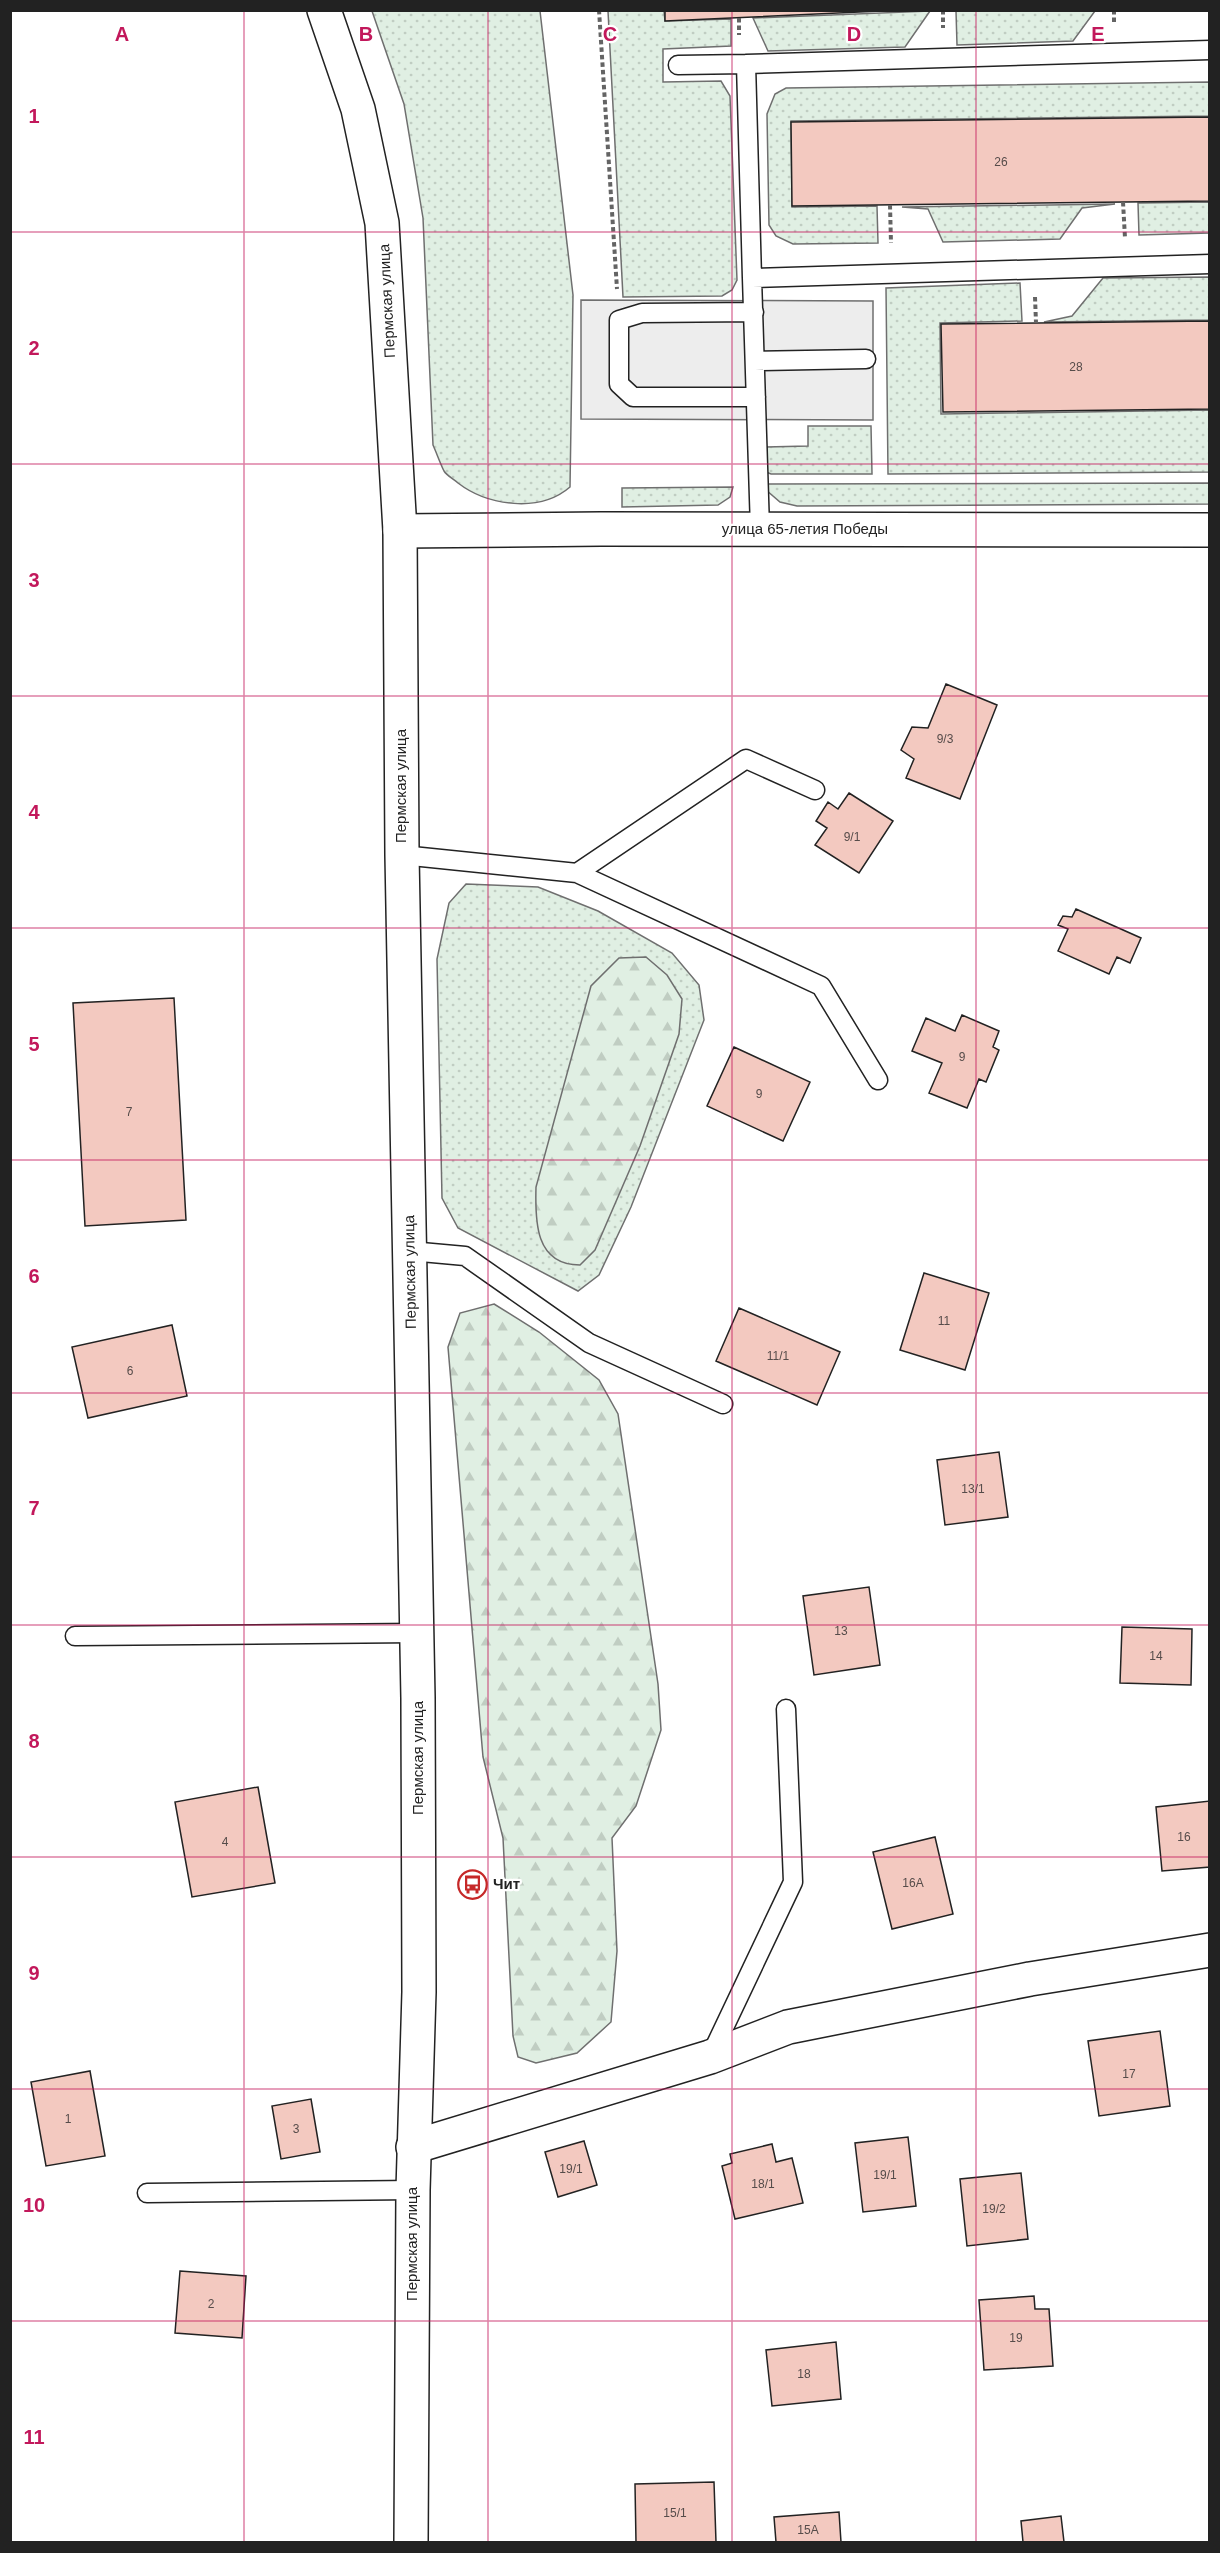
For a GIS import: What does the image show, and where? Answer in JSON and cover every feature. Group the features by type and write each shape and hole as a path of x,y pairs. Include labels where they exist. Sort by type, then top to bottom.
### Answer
{"main road":[{"name":"Пермская улица","path":"324,10 358,109 382,223 400,531 402,855 417,1633 419,1992 412,2190 411,2542"},
{"name":"улица 65-летия Победы","path":"400,531 1209,530"},
{"path":"413,2147 710,2057 788,2027 1030,1979 1209,1950"}],"lane":[{"path":"678,65 1209,50"},
{"path":"746,64 760,529"},
{"path":"752,278 1209,264"},
{"path":"754,312 642,313 619,320 619,384 633,397 756,397"},
{"path":"755,361 866,359"},
{"path":"577,873 746,759 815,790"},
{"path":"402,855 577,873 821,986 878,1080"},
{"path":"410,1251 465,1256 589,1343 723,1404"},
{"path":"75,1636 417,1633"},
{"path":"710,2057 794,1882 786,1709"},
{"path":"147,2193 412,2190"}],"path":[{"path":"599,10 619,320"},
{"path":"1124,202 1125,240 1135,240"},
{"path":"890,205 891,248"}],"green space":[{"path":"956,10 1095,11 1073,41 957,45"},
{"path":"372,11 540,11 573,295 570,487 544,501 514,503 499,501 470,491 445,473 433,445 423,218 404,104"},
{"path":"608,11 664,11 665,21 731,19 731,46 663,49 663,82 721,81 730,96 737,280 732,290 722,296 623,297"},
{"path":"930,11 905,47 768,51 753,18"},
{"path":"1209,82 1209,116 791,121 792,207 877,206 878,243 793,244 776,236 769,225 767,114 775,94 786,88"},
{"path":"1209,202 1209,233 1139,235 1138,203"},
{"path":"1115,204 1082,208 1060,239 943,242 928,209 902,207"},
{"path":"1209,277 1209,320 1044,322 1072,316 1103,278"},
{"path":"1020,283 1022,321 940,323 941,414 1209,410 1209,472 888,474 886,288"},
{"path":"808,426 871,426 872,474 771,474 766,472 766,447 808,446"},
{"path":"1209,483 1210,504 797,506 780,502 766,490 766,484"},
{"path":"733,487 730,497 718,505 622,507 622,488"},
{"path":"466,884 538,887 598,911 672,953 699,985 704,1020 631,1207 599,1275 578,1291 458,1228 442,1198 437,959 449,903"},
{"path":"646,957 667,975 682,999 679,1034 640,1146 595,1250 580,1265 565,1263 554,1258 541,1239 536,1214 536,1187 591,986 619,958"},
{"path":"494,1304 539,1332 599,1380 618,1414 658,1684 661,1730 636,1806 612,1838 617,1951 611,2022 577,2053 536,2063 518,2057 513,2036 503,1838 483,1757 448,1347 460,1313"}],"shaded area":[{"path":"581,300 873,301 873,420 581,419"}],"building":[{"path":"665,10 903,10 665,21"},
{"path":"1210,117 1210,201 792,206 791,122"},
{"path":"1210,321 1210,409 943,412 941,324"},
{"path":"946,684 997,705 960,799 906,778 914,759 901,750 912,727 928,728"},
{"path":"849,793 893,821 859,873 815,845 827,828 816,821 828,802 838,809"},
{"path":"1076,909 1141,938 1130,963 1117,957 1109,974 1058,951 1068,929 1058,925 1063,916 1072,917"},
{"path":"174,998 186,1220 85,1226 73,1003"},
{"path":"962,1015 999,1031 993,1047 999,1050 986,1082 979,1079 967,1108 929,1093 942,1063 912,1051 926,1018 955,1031"},
{"path":"734,1047 810,1082 783,1141 707,1106"},
{"path":"924,1273 989,1293 965,1370 900,1350"},
{"path":"739,1308 840,1352 817,1405 716,1361"},
{"path":"172,1325 187,1396 88,1418 72,1347"},
{"path":"999,1452 1008,1517 945,1525 937,1460"},
{"path":"869,1587 880,1665 814,1675 803,1596"},
{"path":"1122,1627 1192,1629 1191,1685 1120,1683"},
{"path":"258,1787 275,1883 192,1897 175,1802"},
{"path":"1210,1801 1210,1867 1162,1871 1156,1807"},
{"path":"935,1837 953,1914 892,1929 873,1852"},
{"path":"1160,2031 1170,2106 1099,2116 1088,2041"},
{"path":"90,2071 105,2156 46,2166 31,2082"},
{"path":"311,2099 320,2152 281,2159 272,2106"},
{"path":"908,2137 916,2206 863,2212 855,2143"},
{"path":"584,2141 597,2185 558,2197 545,2152"},
{"path":"772,2144 776,2162 792,2158 803,2203 735,2219 722,2166 732,2163 730,2154"},
{"path":"1021,2173 1028,2239 967,2246 960,2179"},
{"path":"180,2271 246,2276 242,2338 175,2333"},
{"path":"1034,2296 1035,2309 1049,2309 1053,2366 984,2370 979,2300"},
{"path":"836,2342 841,2399 772,2406 766,2350"},
{"path":"714,2482 716,2542 636,2542 635,2484"},
{"path":"839,2512 841,2542 776,2542 774,2517"},
{"path":"1061,2516 1064,2542 1023,2542 1021,2521"}],"place":[{"name":"Чит","path":"472,1884"}]}
